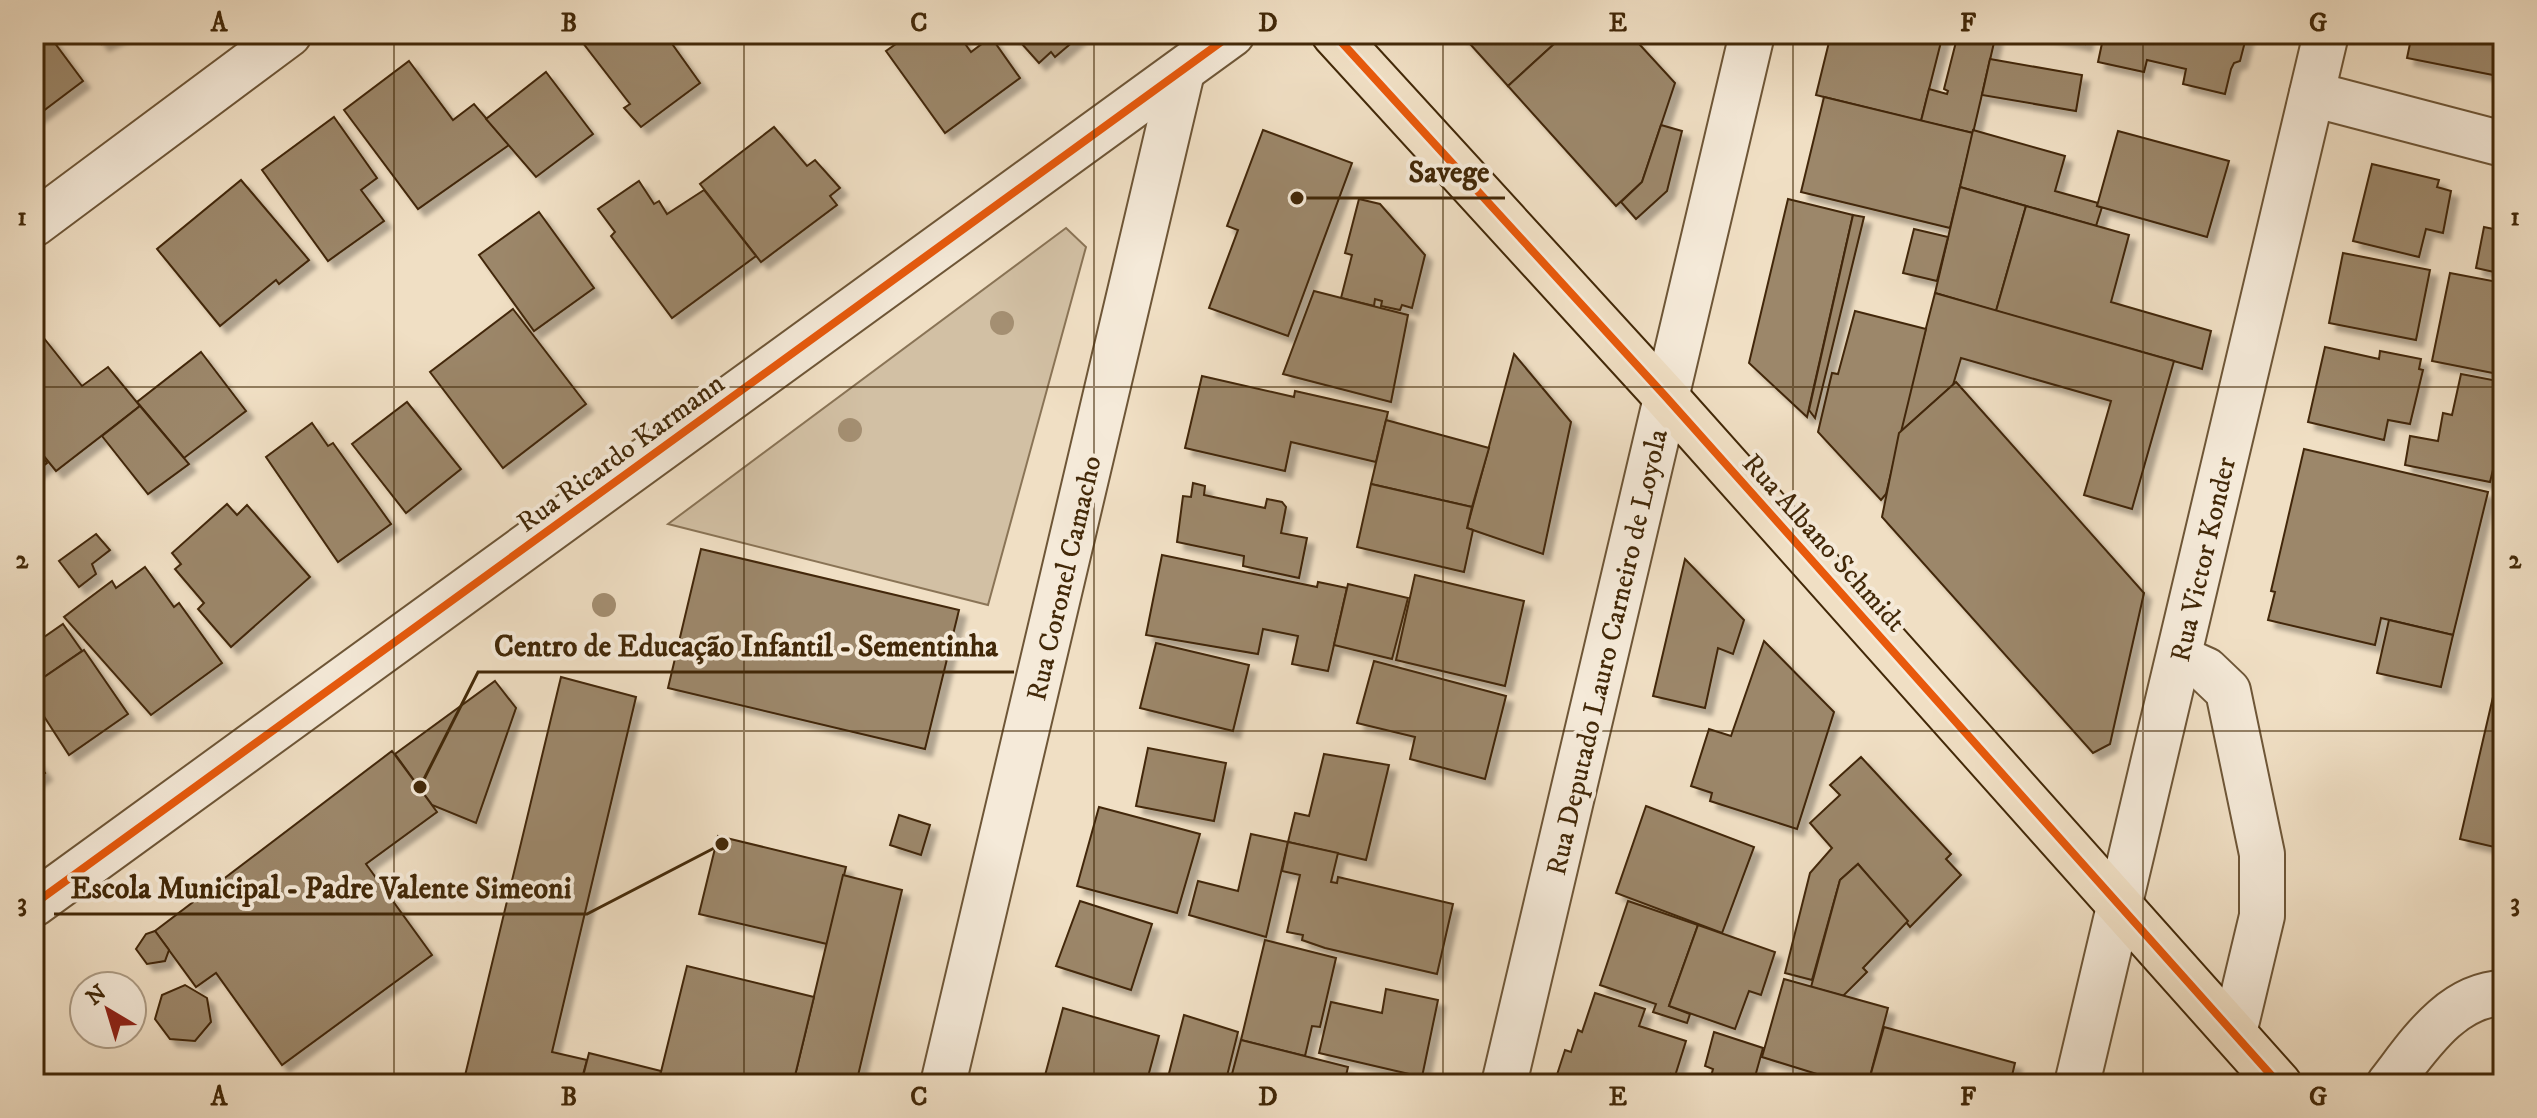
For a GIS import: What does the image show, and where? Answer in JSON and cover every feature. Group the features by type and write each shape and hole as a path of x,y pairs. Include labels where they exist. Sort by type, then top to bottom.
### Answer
{"main road":[{"name":"Rua Albano Schmidt","path":"1334,34 1666,397 2279,1084"}],"street":[{"path":"34,224 289,34"},
{"name":"Rua Ricardo Karmann","path":"34,904 1232,34"},
{"name":"Rua Deputado Lauro Carneiro de Loyola","path":"1504,1084 1752,34"},
{"name":"Rua Victor Konder","path":"2077,1084 2326,34"},
{"name":"Rua Coronel Camacho","path":"943,1084 1182,72"},
{"path":"2312,94 2503,144"},
{"path":"2179,658 2206,670 2228,691 2262,854 2262,916 2234,1033"},
{"path":"2389,1084 2438,1022 2469,1002 2503,993"}],"shaded area":[{"path":"1066,228 1086,247 988,605 668,524"}],"building":[{"path":"34,34 48,34 83,81 34,118"},
{"path":"95,34 123,34 102,44"},
{"path":"576,34 665,34 700,83 641,127 624,108 630,104"},
{"path":"910,34 958,34 971,52 991,37 1020,78 945,133 886,51"},
{"path":"1013,34 1082,34 1055,57 1051,52 1039,63"},
{"path":"1461,34 1565,34 1508,86"},
{"path":"1565,34 1630,34 1675,83 1642,182 1616,206 1508,86"},
{"path":"1831,34 1943,34 1921,121 1816,95"},
{"path":"1958,34 1996,34 1973,133 1921,121 1929,89 1947,94 1948,91 1944,89"},
{"path":"2042,34 2087,34 2085,44"},
{"path":"2104,34 2247,34 2240,61 2234,63 2231,69 2225,94 2183,84 2186,69 2147,60 2144,72 2098,62"},
{"path":"2412,34 2503,34 2503,77 2407,58"},
{"path":"1990,59 2082,75 2076,111 1982,95"},
{"path":"409,61 453,120 474,104 509,145 418,209 344,110"},
{"path":"546,72 593,134 536,177 486,119"},
{"path":"1824,97 1973,133 1950,228 1801,192"},
{"path":"334,117 377,178 361,190 384,221 328,261 262,170"},
{"path":"1661,125 1682,131 1667,191 1636,219 1621,202 1642,182"},
{"path":"774,127 807,166 815,160 840,188 830,196 837,205 761,262 700,184"},
{"path":"1263,130 1352,163 1288,336 1209,308 1238,230 1227,226"},
{"path":"1973,130 2065,156 2055,191 2098,203 2097,206 2102,207 2096,226 1960,187"},
{"path":"2118,131 2229,161 2207,237 2097,206"},
{"path":"2372,164 2439,180 2437,187 2451,191 2443,233 2426,229 2419,257 2353,241"},
{"path":"241,180 309,260 279,284 276,280 220,326 157,249"},
{"path":"639,181 654,204 659,201 667,214 704,190 756,256 672,318 611,236 615,232 598,209"},
{"path":"1960,187 2026,206 1996,311 1935,293"},
{"path":"1359,199 1380,204 1425,255 1412,308 1402,305 1400,310 1381,306 1382,301 1375,299 1374,306 1341,298 1352,255 1345,253"},
{"path":"1788,199 1853,215 1807,417 1749,363"},
{"path":"2026,206 2129,235 2111,302 2211,331 2202,369 1996,311"},
{"path":"539,212 594,288 534,331 479,255"},
{"path":"1853,215 1864,217 1815,418 1809,410"},
{"path":"2484,227 2503,231 2503,274 2476,268"},
{"path":"1914,229 1948,237 1937,281 1903,273"},
{"path":"2343,253 2430,270 2416,340 2329,323"},
{"path":"2450,273 2503,283 2503,375 2432,361"},
{"path":"1314,291 1408,315 1391,402 1283,374"},
{"path":"1935,293 2174,361 2132,509 2084,495 2111,401 1961,358 1953,385 1899,433"},
{"path":"513,309 586,404 503,468 430,372"},
{"path":"1855,311 1926,329 1886,494 1881,500 1818,432 1832,373 1838,374"},
{"path":"43,337 82,386 108,367 140,406 56,471 34,444 34,343"},
{"path":"2325,347 2379,359 2380,351 2421,359 2419,369 2423,370 2410,424 2388,420 2384,440 2308,422"},
{"path":"201,352 246,411 184,458 137,402"},
{"path":"1514,354 1571,422 1543,554 1467,528"},
{"path":"2461,374 2503,382 2503,429 2490,482 2405,465 2410,436 2438,441 2443,413 2452,415"},
{"path":"1202,376 1294,397 1295,391 1388,412 1376,462 1291,442 1285,471 1185,448"},
{"path":"1956,382 2144,593 2110,744 2093,753 1882,517 1899,433"},
{"path":"407,402 461,469 406,513 352,444"},
{"path":"140,406 189,464 148,494 102,436"},
{"path":"1386,420 1489,448 1472,507 1371,484"},
{"path":"312,423 328,446 333,443 391,524 338,562 266,457"},
{"path":"34,446 47,463 34,473"},
{"path":"2304,449 2488,492 2453,635 2381,618 2375,645 2268,620 2275,592 2271,591"},
{"path":"1193,483 1205,486 1204,495 1265,508 1267,499 1282,502 1286,507 1281,533 1307,538 1299,578 1243,566 1244,556 1177,542 1183,496 1191,497"},
{"path":"1371,484 1472,507 1467,528 1473,530 1464,572 1357,547"},
{"path":"227,504 237,515 247,505 310,577 231,647 198,609 204,603 175,569 181,564 172,553"},
{"path":"96,534 110,550 92,564 96,574 79,587 59,561"},
{"path":"701,549 959,610 925,749 668,688"},
{"path":"1162,555 1317,587 1318,582 1347,588 1328,671 1292,664 1298,636 1263,629 1258,654 1146,635"},
{"path":"1685,559 1744,620 1733,654 1718,648 1705,708 1653,696"},
{"path":"145,567 174,607 179,603 222,663 151,715 64,617 112,581 116,588"},
{"path":"1415,575 1524,601 1505,686 1396,660"},
{"path":"1348,584 1408,598 1392,659 1334,645"},
{"path":"2389,620 2453,635 2441,687 2377,673"},
{"path":"63,624 82,651 34,684 34,644"},
{"path":"1764,641 1834,712 1797,829 1710,801 1712,793 1691,786 1709,729 1731,736"},
{"path":"1156,643 1249,665 1233,731 1140,708"},
{"path":"84,650 128,714 69,755 34,701 34,684"},
{"path":"2503,654 2503,849 2460,839"},
{"path":"1374,661 1506,696 1485,779 1410,759 1415,737 1357,723"},
{"path":"561,677 636,697 552,1052 587,1060 581,1082 557,1076 555,1084 463,1084"},
{"path":"495,681 516,708 476,823 432,805 395,754"},
{"path":"1148,748 1226,763 1214,821 1136,806"},
{"path":"392,751 437,812 366,864 432,955 282,1065 216,973 196,987 155,931"},
{"path":"1324,754 1389,765 1366,860 1288,842 1295,813 1309,816"},
{"path":"1861,757 1951,854 1946,859 1961,875 1910,927 1858,864 1840,880 1812,980 1785,973 1810,873 1832,848 1810,823 1840,795 1830,785"},
{"path":"34,758 45,773 34,781"},
{"path":"1646,806 1754,847 1722,933 1616,893"},
{"path":"1099,807 1200,834 1177,913 1077,886"},
{"path":"899,815 930,825 921,855 890,845"},
{"path":"1251,834 1288,842 1266,937 1189,915 1198,881 1238,891"},
{"path":"718,836 846,867 827,944 699,914"},
{"path":"1288,842 1338,853 1331,882 1337,883 1338,877 1453,904 1437,974 1325,948 1302,940 1303,935 1287,932 1300,875 1282,871"},
{"path":"1858,864 1908,921 1863,968 1867,972 1843,996 1811,987 1840,880"},
{"path":"843,875 902,890 856,1084 793,1084"},
{"path":"1080,901 1152,924 1131,990 1056,966"},
{"path":"1628,901 1698,925 1669,1006 1690,1014 1687,1023 1653,1012 1656,1004 1600,985"},
{"path":"1698,925 1775,952 1761,995 1749,991 1735,1029 1669,1006"},
{"path":"155,931 169,950 165,961 147,964 136,949 146,934"},
{"path":"1265,940 1336,958 1320,1027 1312,1026 1305,1056 1241,1040"},
{"path":"687,966 814,997 793,1084 658,1084"},
{"path":"1784,979 1888,1008 1868,1084 1849,1084 1762,1057"},
{"path":"185,985 207,998 211,1022 195,1041 170,1039 155,1019 162,995"},
{"path":"1386,989 1438,1000 1422,1077 1319,1053 1331,1002 1382,1013"},
{"path":"1595,993 1645,1009 1639,1026 1686,1041 1675,1076 1671,1074 1668,1084 1554,1084 1565,1050 1571,1052 1578,1030 1582,1032"},
{"path":"1063,1008 1159,1036 1146,1084 1043,1083"},
{"path":"1184,1015 1238,1032 1225,1084 1167,1081"},
{"path":"1884,1027 2015,1063 2010,1084 1868,1084"},
{"path":"1714,1032 1763,1048 1753,1084 1709,1084 1713,1069 1705,1066"},
{"path":"1241,1040 1348,1067 1344,1084 1246,1084 1231,1078"},
{"path":"589,1053 661,1071 658,1084 581,1084"}],"cycle path":[{"path":"34,904 1232,34"},
{"path":"1334,34 1666,397 2279,1084"}],"place":[{"name":"Savege","path":"1297,198"},
{"name":"Centro de Educação Infantil - Sementinha","path":"420,787"},
{"name":"Escola Municipal - Padre Valente Simeoni","path":"722,844"}]}
